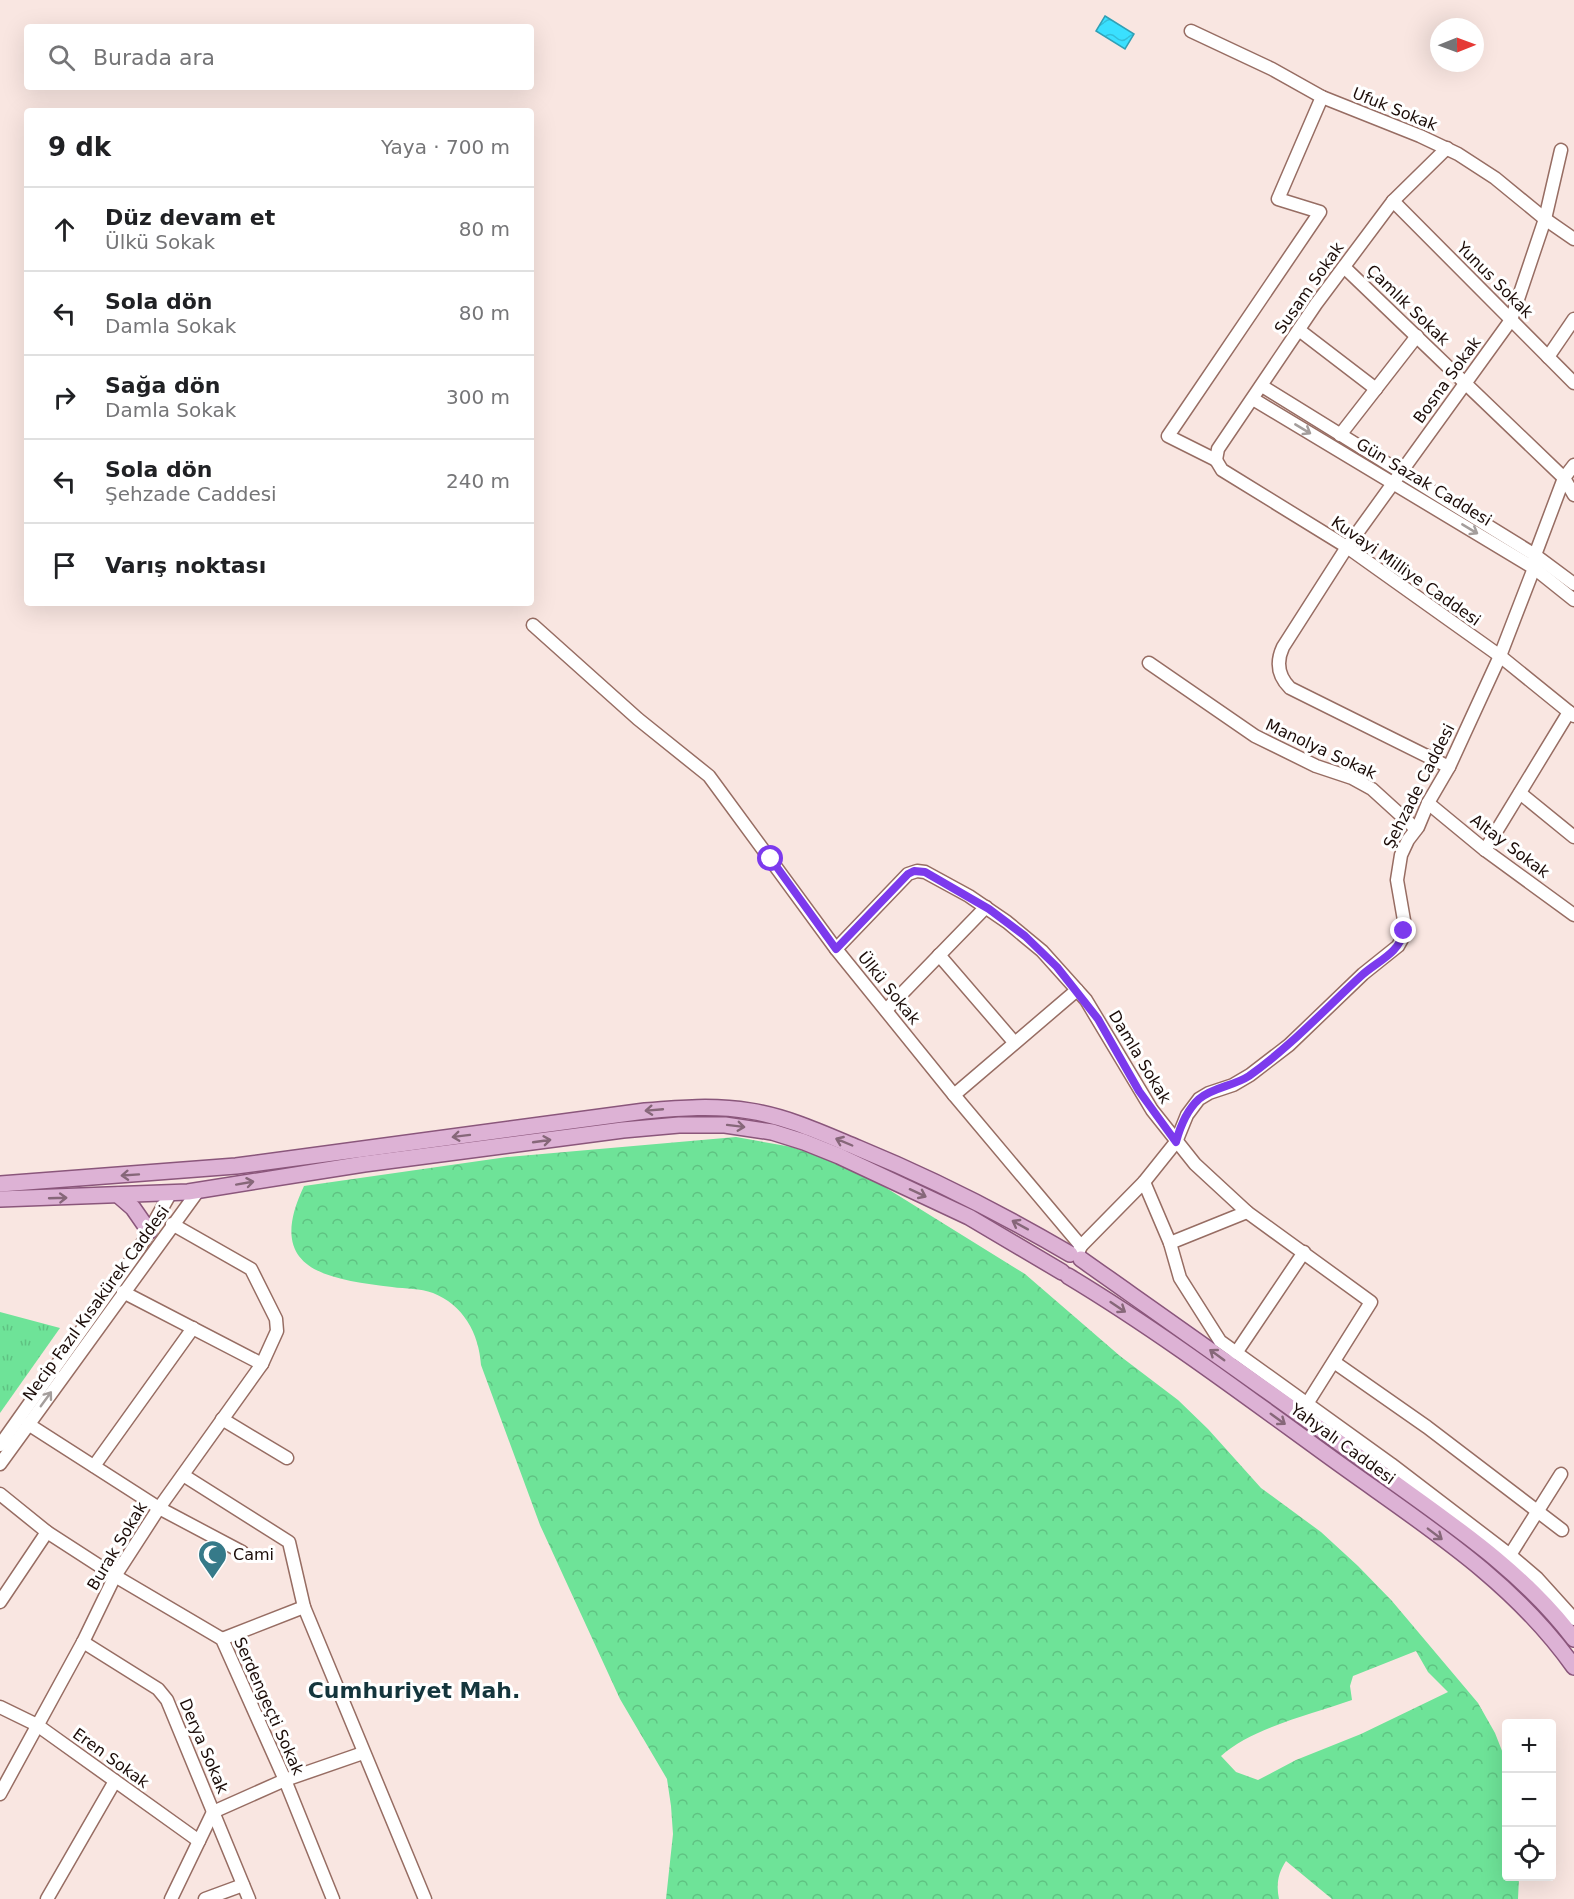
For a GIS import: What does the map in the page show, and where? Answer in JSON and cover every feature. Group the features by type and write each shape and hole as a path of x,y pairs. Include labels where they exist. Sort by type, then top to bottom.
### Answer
{"main road":[{"name":"Yahyalı Caddesi","path":"0,1184 197,1170 645,1111 698,1108 732,1109 766,1114 800,1124 890,1161 970,1198 1077,1254 1304,1409 1497,1559 1541,1599 1574,1639"},
{"name":"Yahyalı Caddesi","path":"0,1199 170,1194 198,1191 364,1164 623,1130 679,1125 725,1125 772,1132 830,1152 969,1217 1114,1304 1197,1361 1491,1575 1541,1625 1574,1667"},
{"path":"197,1170 198,1191"},
{"path":"168,1172 170,1194"},
{"path":"118,1195 133,1208 149,1231"},
{"path":"1065,1274 1079,1274 1082,1267 1077,1254"}],"street":[{"name":"Ufuk Sokak","path":"1191,32 1272,69 1322,97 1420,135 1447,148 1495,178 1545,219 1574,239"},
{"name":"Kuvayi Milliye Caddesi","path":"1322,97 1278,199 1320,212 1168,436 1216,460 1222,470 1347,547 1500,656 1571,714"},
{"name":"Susam Sokak","path":"1216,460 1218,449 1344,267 1393,201 1447,148"},
{"name":"Bosna Sokak","path":"1449,767 1290,688 1279,669 1280,652 1347,547 1511,320 1545,219 1561,150"},
{"name":"Yunus Sokak","path":"1393,201 1574,382"},
{"name":"Çamlık Sokak","path":"1344,267 1564,478 1574,495"},
{"path":"1548,357 1574,319"},
{"path":"1299,330 1376,389"},
{"path":"1340,435 1417,336"},
{"name":"Gün Sazak Caddesi","path":"1262,387 1340,435 1396,477"},
{"name":"Gün Sazak Caddesi","path":"1253,399 1396,477 1574,584"},
{"name":"Şehzade Caddesi","path":"1077,1254 1144,1182 1176,1142 1187,1115 1199,1099 1233,1085 1250,1075 1288,1045 1363,974 1398,946 1405,926 1398,891 1399,863 1404,847 1449,767 1500,656 1564,478 1574,465"},
{"name":"Gün Sazak Caddesi","path":"1534,561 1574,600"},
{"name":"Ülkü Sokak","path":"533,625 638,719 709,776 836,949 954,1095 1077,1254"},
{"name":"Manolya Sokak","path":"1149,663 1255,736 1316,766 1352,778 1372,789 1416,829"},
{"path":"1485,850 1571,714"},
{"path":"1520,793 1574,837"},
{"name":"Altay Sokak","path":"1428,804 1485,850 1574,915"},
{"name":"Damla Sokak","path":"836,949 908,874 914,871 925,872 986,907 1033,944 1077,990 1098,1019 1152,1110 1176,1142 1211,1181 1247,1212 1371,1302 1304,1409"},
{"path":"886,1010 986,907"},
{"path":"939,955 1014,1042"},
{"path":"954,1095 1077,990"},
{"path":"1144,1182 1170,1244 1180,1278 1220,1341 1304,1409 1510,1555 1537,1578 1574,1619"},
{"name":"Necip Fazıl Kısakürek Caddesi","path":"0,1464 198,1191"},
{"name":"Necip Fazıl Kısakürek Caddesi","path":"0,1445 139,1249 170,1194"},
{"path":"1170,1244 1247,1212"},
{"name":"Burak Sokak","path":"0,1794 83,1642 115,1576 159,1508 262,1364 277,1331 278,1325 251,1269 172,1224"},
{"path":"1236,1353 1304,1252"},
{"path":"123,1292 262,1364"},
{"path":"94,1466 193,1328"},
{"path":"1334,1362 1427,1427 1562,1530"},
{"path":"222,1419 287,1458"},
{"path":"28,1424 159,1508 242,1552"},
{"path":"1510,1555 1561,1474"},
{"path":"183,1475 289,1542 304,1607 363,1753 397,1829 421,1898"},
{"name":"Serdengeçti Sokak","path":"0,1494 47,1532 115,1576 222,1639 285,1780 333,1899"},
{"path":"0,1602 47,1532"},
{"path":"222,1639 304,1607"},
{"name":"Derya Sokak","path":"83,1642 158,1689 164,1696 249,1899"},
{"name":"Eren Sokak","path":"0,1707 37,1725 199,1841"},
{"path":"171,1899 213,1812 285,1780 363,1753"},
{"path":"47,1899 115,1781"},
{"path":"205,1899 243,1885"}],"green space":[{"path":"736,1137 792,1147 854,1168 1025,1274 1120,1356 1178,1400 1208,1429 1261,1488 1321,1532 1392,1601 1478,1703 1495,1733 1502,1751 1502,1881 1519,1881 1518,1899 1332,1899 1286,1861 1278,1879 1279,1899 666,1899 673,1834 667,1779 620,1699 540,1525 481,1365 473,1331 453,1305 433,1293 345,1280 325,1274 308,1265 297,1253 292,1236 294,1214 304,1186 507,1157","holes":["1416,1651 1428,1672 1448,1692 1361,1734 1296,1760 1258,1780 1236,1772 1221,1756 1249,1737 1265,1730 1352,1700 1350,1686 1353,1676"]},
{"path":"0,1312 60,1328 0,1413"}],"water":[{"path":"1105,16 1134,34 1125,49 1096,31"}],"place":[{"name":"Cami","path":"212,1580"}],"district":[{"name":"Cumhuriyet Mah.","path":"414,1690"}],"route":[{"path":"771,859 836,949 908,874 914,871 925,872 989,909 1041,951 1086,1000 1152,1110 1176,1142 1187,1115 1199,1099 1215,1090 1241,1081 1288,1045 1363,974 1395,950 1401,942 1404,931"}]}
